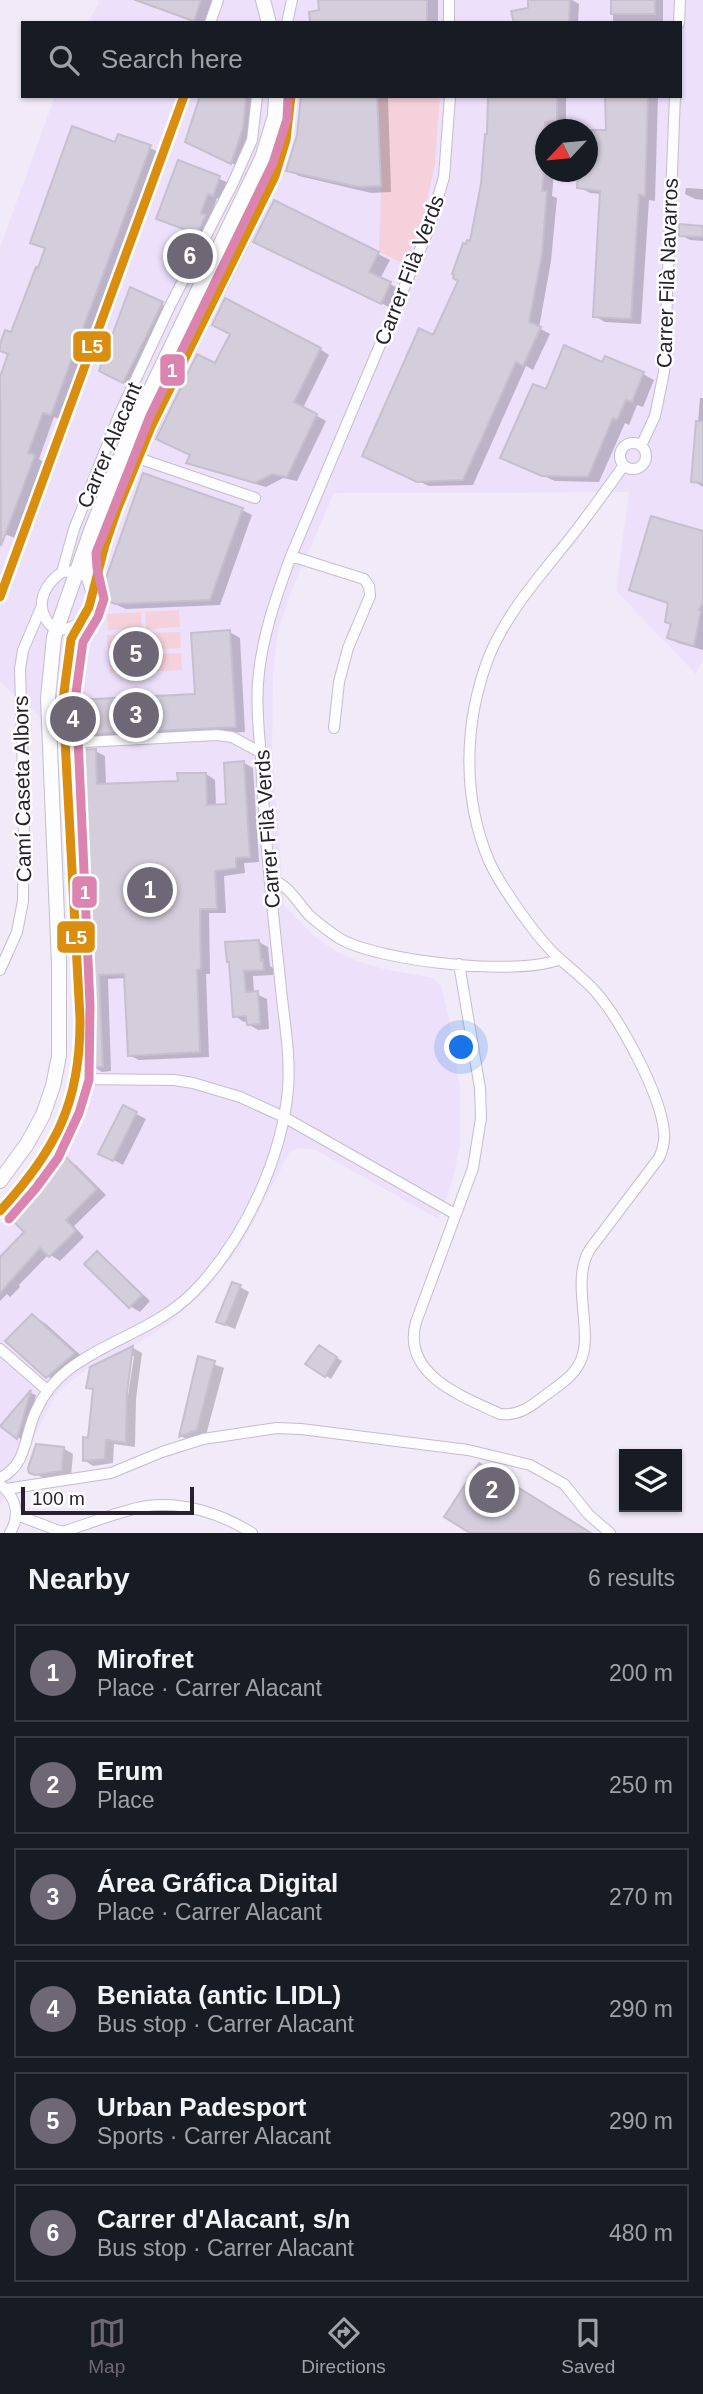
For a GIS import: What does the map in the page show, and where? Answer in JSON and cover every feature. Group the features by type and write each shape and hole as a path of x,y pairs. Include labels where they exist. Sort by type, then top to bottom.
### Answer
{"main road":[{"path":"263,0 268,21"},
{"path":"268,21 275,0"},
{"name":"Carrer Alacant","path":"0,1181 27,1144 43,1115 59,1056 60,965 48,698 51,626 82,575 85,551 139,411 258,170 270,139 276,98"}],"street":[{"path":"211,21 218,0"},
{"path":"287,21 292,0"},
{"path":"449,0 449,21"},
{"path":"679,21 680,0"},
{"path":"0,597 183,98"},
{"name":"Carrer Alacant","path":"62,572 74,530 120,413 170,306 233,183 254,132 257,98"},
{"name":"Carrer Alacant","path":"75,626 87,612 105,545 138,458 275,176 286,140 291,98"},
{"name":"Carrer Filà Verds","path":"0,1478 18,1464 36,1411 57,1380 76,1364 164,1316 190,1296 228,1250 264,1184 284,1117 289,1065 260,752 258,684 263,641 291,556 428,231 444,177 450,98"},
{"name":"Carrer Filà Navarros","path":"641,446 656,416 664,372 676,98"},
{"path":"254,132 275,116"},
{"name":"Carrer Alacant","path":"275,116 286,140"},
{"name":"Carrer Filà Navarros","path":"630,443 641,446 646,457 643,464 631,469 624,465 620,454 624,447 630,443"},
{"path":"138,458 255,498"},
{"path":"459,964 481,1105 473,1168 416,1322 415,1345 424,1367 443,1387 500,1414 516,1414 530,1407 566,1379 579,1365 583,1348 582,1264 590,1249 659,1158 664,1143 663,1123 651,1088 625,1036 596,992 548,947 508,893 486,853 475,816 471,789 469,769 472,722 488,660 507,621 624,465"},
{"path":"62,572 76,564 85,551"},
{"path":"291,556 364,579 369,586 369,596 348,648 338,682 334,728"},
{"path":"62,572 82,575 91,592"},
{"name":"Camí Caseta Albors","path":"0,970 17,932 23,901 24,810 20,668 26,641 49,584 62,572"},
{"path":"41,608 51,626 75,626"},
{"path":"51,653 75,626"},
{"path":"0,1211 47,1152 65,1117 77,1079 78,1006 65,743 65,682 75,626"},
{"path":"65,743 217,735 232,737 260,752"},
{"path":"270,879 281,884 311,917 326,929 354,946 391,956 459,964 537,967 560,959"},
{"path":"77,1079 156,1079 193,1083 260,1104 455,1214"},
{"path":"0,1349 48,1391"},
{"path":"3,1487 111,1473 203,1439 277,1428 301,1429 468,1450 530,1465 564,1484 589,1515 610,1533"},
{"path":"3,1487 12,1496 17,1515 10,1533"},
{"path":"17,1515 60,1532 124,1512 157,1506 196,1509 217,1515 252,1533"}],"shaded area":[{"path":"97,0 703,0 703,658 696,674 616,591 629,492 334,493 293,587 278,630 273,672 272,749 284,905 314,936 334,950 383,969 433,978 441,985 460,1088 460,1146 452,1182 438,1219 316,1150 300,1148 290,1151 241,1246 206,1290 167,1325 133,1346 90,1367 55,1396 0,1505 0,1224 66,1157 86,1107 91,1067 77,749 0,682 0,248 54,98 682,98 682,21 89,21 99,3"},
{"path":"377,98 440,98 435,163 423,219 404,264 379,252 381,186"},
{"path":"179,610 180,627 146,629 145,612"},
{"path":"141,612 142,629 108,630 107,614"},
{"path":"180,632 181,648 147,650 146,633"},
{"path":"142,634 143,650 108,652 107,635"},
{"path":"181,653 182,670 147,672 147,655"},
{"path":"143,655 144,671 110,673 109,656"}],"building":[{"path":"136,0 201,0 194,21"},
{"path":"318,0 427,0 427,21 310,21 309,12 319,10"},
{"path":"528,0 570,0 569,21 514,21 511,11 528,8"},
{"path":"611,0 655,0 655,14 611,14"},
{"path":"199,98 246,98 243,128 231,164 185,142"},
{"path":"301,98 377,98 381,186 358,187 286,171 297,135"},
{"path":"488,98 557,98 557,119 535,119 535,182 543,182 542,191 547,191 542,255 529,322 541,327 523,366 516,362 463,480 417,482 362,456 419,328 433,335 458,281 452,274 463,243 470,241 481,184"},
{"path":"605,98 648,98 645,196 639,195 631,319 593,317 600,191 577,188 577,182 598,182 598,130 606,130"},
{"path":"72,126 115,142 118,134 151,145 51,415 43,413 28,453 35,455 1,546 0,377 8,354 0,351 0,344 5,330 11,332 45,248 30,243"},
{"path":"178,160 220,176 213,196 208,194 201,213 206,215 197,234 156,219"},
{"path":"274,200 379,252 369,272 391,282 381,304 253,242"},
{"path":"679,224 703,226 703,237 679,236"},
{"path":"130,287 163,302 123,383 99,371"},
{"path":"225,298 321,348 294,402 317,414 287,477 272,474 255,483 186,463 190,455 156,439 197,354 215,363 230,334 212,325"},
{"path":"564,345 602,362 605,356 644,372 632,402 626,400 617,420 613,418 588,477 542,476 500,458 533,384 546,389"},
{"path":"696,421 703,422 703,483 691,482"},
{"path":"143,473 243,508 210,600 115,604 99,598"},
{"path":"651,516 703,531 703,602 699,610 701,611 694,646 667,638 671,624 665,622 668,603 629,590"},
{"path":"230,630 236,727 76,735 75,700 195,694 191,633"},
{"path":"96,749 97,784 178,781 177,773 206,773 207,805 226,804 224,763 244,761 250,857 236,858 236,868 215,871 217,909 200,909 201,969 197,970 200,1052 128,1056 124,974 99,975 103,1067 91,1067 77,750"},
{"path":"259,940 264,970 244,971 246,992 258,991 260,1024 247,1025 246,1016 233,1017 225,942"},
{"path":"123,1105 137,1112 113,1161 98,1154"},
{"path":"66,1157 97,1189 66,1220 76,1231 49,1257 40,1248 0,1293 0,1257 24,1232 8,1216"},
{"path":"97,1251 142,1295 129,1308 84,1264"},
{"path":"232,1282 241,1285 225,1325 216,1322"},
{"path":"32,1314 75,1353 46,1378 5,1341"},
{"path":"319,1345 337,1357 325,1377 305,1364"},
{"path":"133,1346 127,1393 126,1443 106,1440 105,1459 83,1461 83,1437 88,1438 93,1389 86,1388 90,1367"},
{"path":"198,1356 215,1361 197,1430 179,1437"},
{"path":"31,1390 17,1439 0,1426"},
{"path":"36,1444 64,1447 62,1471 35,1475 29,1473 28,1468"},
{"path":"479,1463 591,1533 470,1533 444,1517"}],"transit line":[{"name":"L5","path":"0,597 183,98"},
{"name":"1","path":"9,1219 58,1158 79,1113 89,1080 90,1005 76,693 83,642 98,617 104,599 96,553 150,416 273,163 287,119 288,98"},
{"name":"L5","path":"0,1211 20,1189 50,1145 70,1100 76,1075 80,1018 64,721 64,692 71,639 89,607 117,510 151,427 275,176 286,140 291,98"}],"place":[{"name":"Carrer d'Alacant, s/n","path":"190,256"},
{"name":"Urban Padesport","path":"136,654"},
{"name":"Área Gráfica Digital","path":"136,715"},
{"name":"Beniata (antic LIDL)","path":"73,719"},
{"name":"Mirofret","path":"150,890"},
{"name":"Erum","path":"492,1490"}]}
